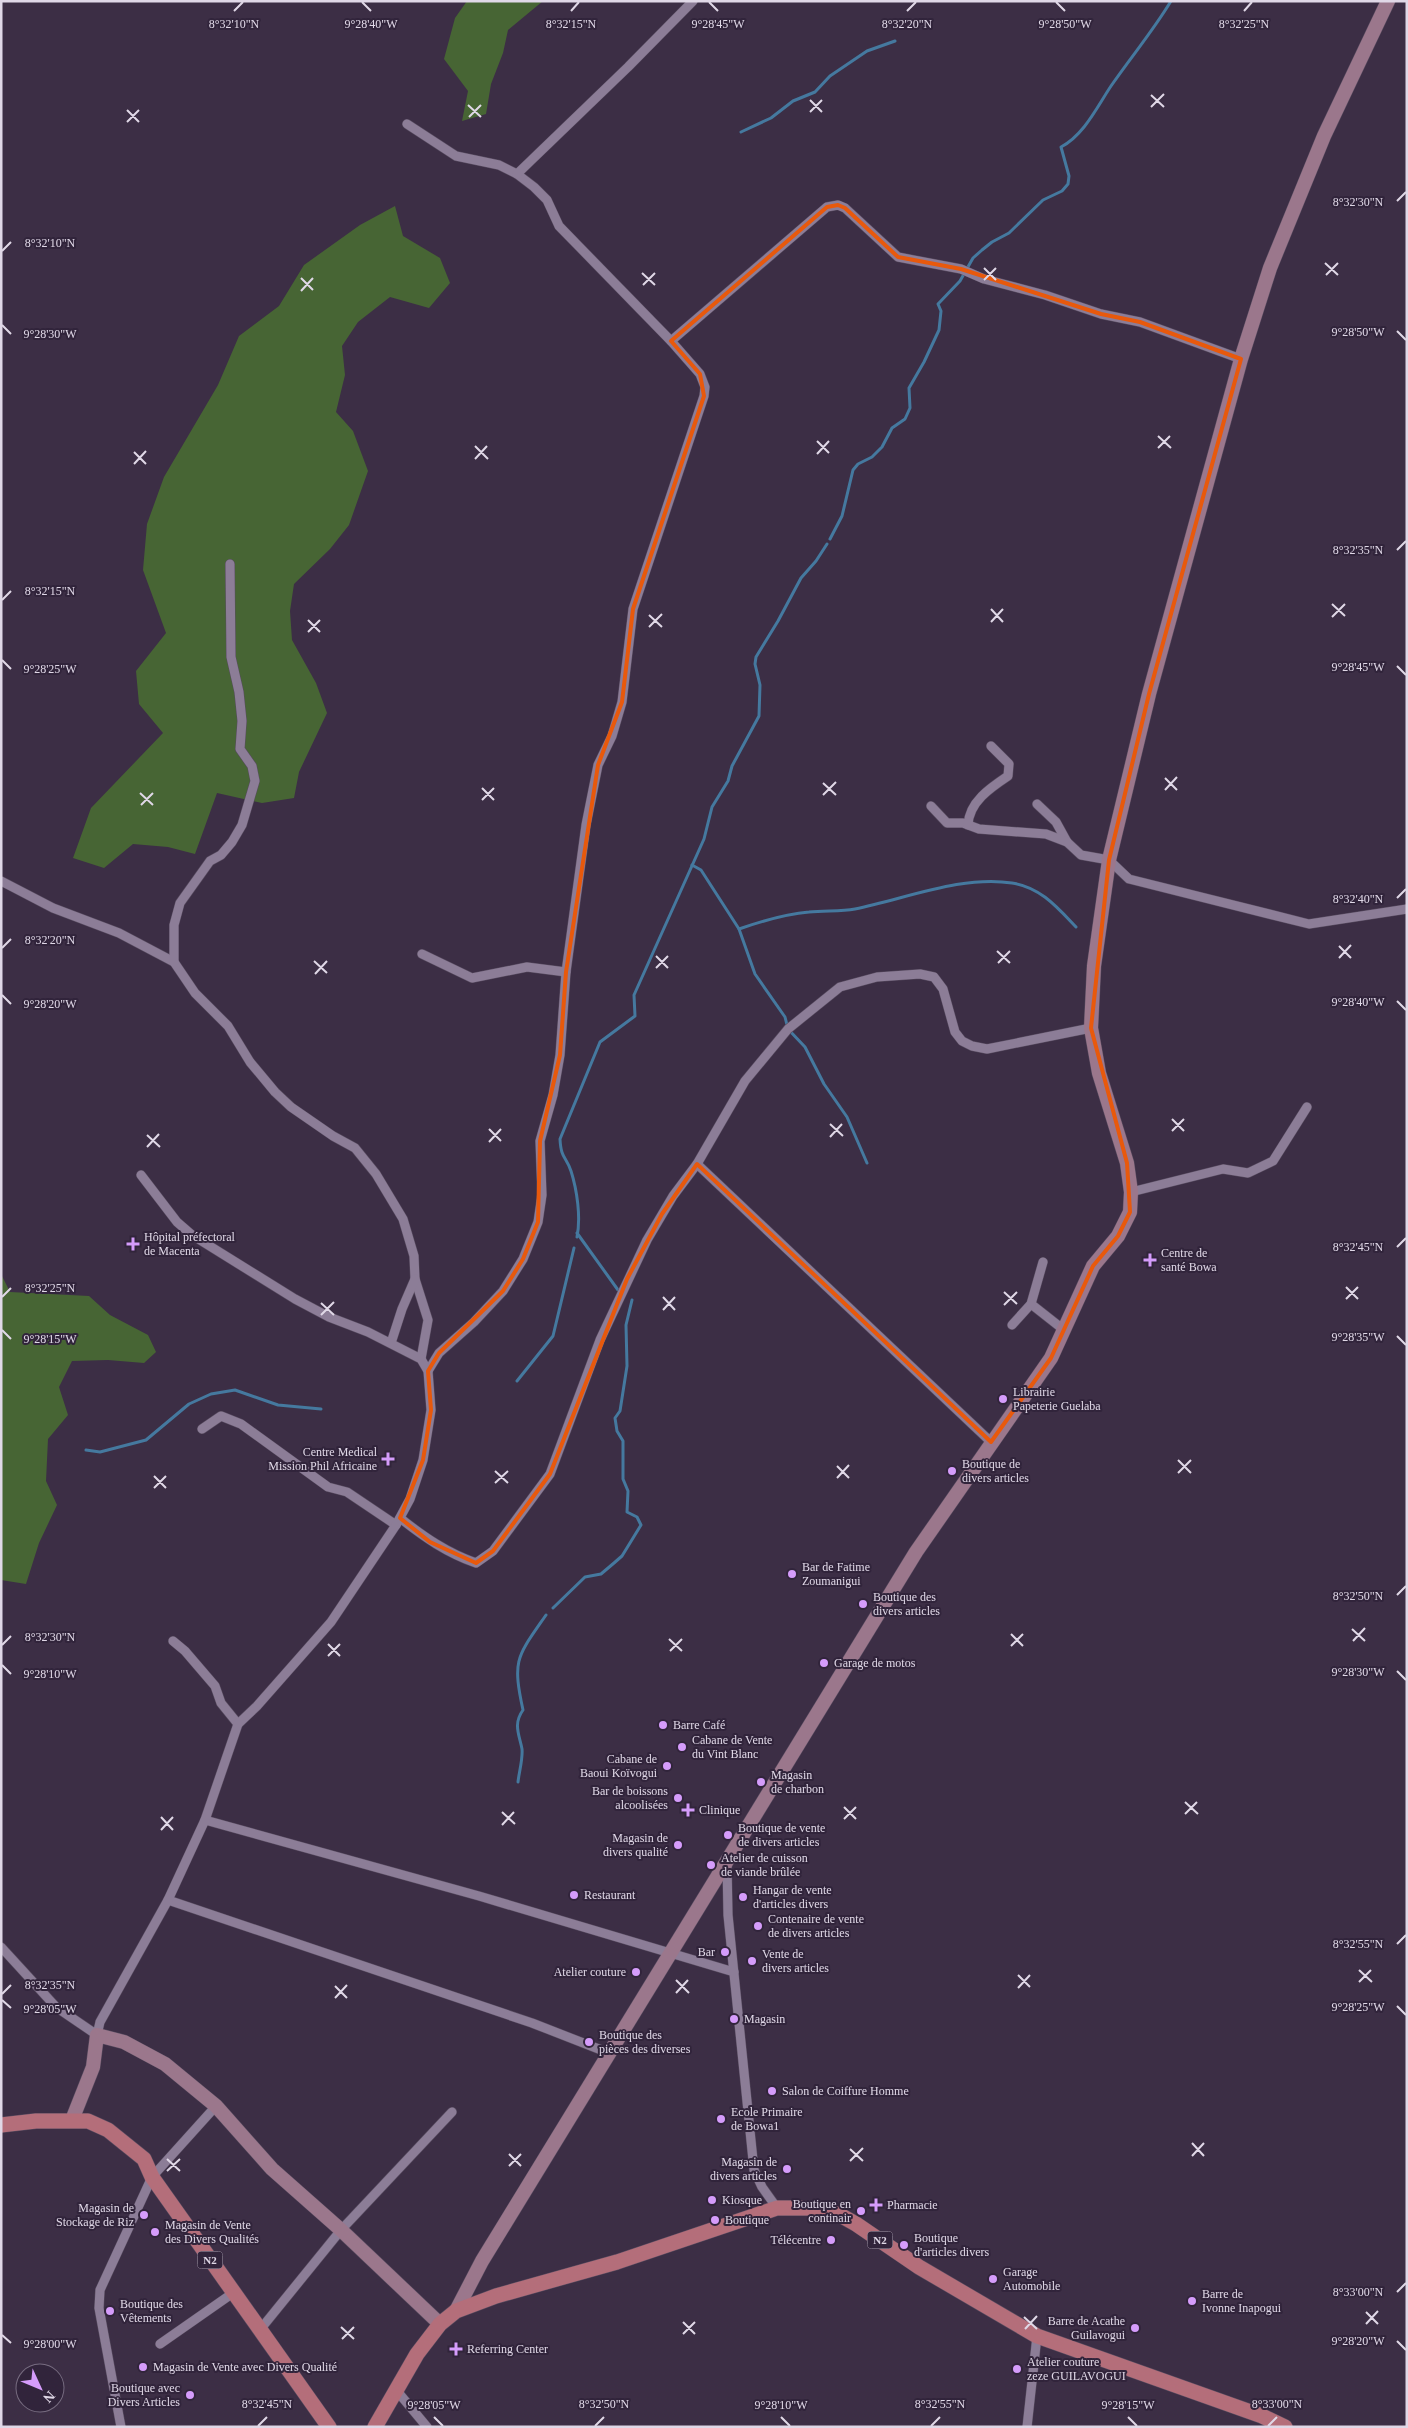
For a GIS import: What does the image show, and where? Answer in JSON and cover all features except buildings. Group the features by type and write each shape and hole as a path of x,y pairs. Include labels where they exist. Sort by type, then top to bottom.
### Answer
{"highway":[{"name":"N2","path":"1,2124 72,2120 88,2121 108,2130 144,2159 152,2177 259,2331 329,2427"},
{"name":"N2","path":"375,2427 417,2354 440,2324 456,2312 496,2296 617,2262 777,2208 817,2208 840,2215 919,2267 1037,2336 1262,2416 1285,2427"}],"main road":[{"path":"456,2312 482,2261 670,1952 727,1864 793,1751 916,1552 1051,1358 1093,1266 1118,1236 1130,1212 1131,1192 1127,1163 1099,1073 1091,1028 1094,966 1109,860 1149,694 1241,359 1280,239 1324,136 1388,1"},
{"path":"72,2120 93,2067 97,2036 124,2042 165,2064 216,2106 272,2169 341,2230 440,2324"}],"street":[{"path":"517,174 628,67 693,1"},
{"path":"407,124 456,156 499,165 517,174 547,200 559,226 671,341 700,374 705,387 704,396 634,609 622,702 612,736 598,765 586,825 566,972 560,1054 553,1095 540,1141 542,1195 538,1222 523,1260 503,1291 474,1322 439,1353 428,1371"},
{"path":"671,341 827,208 838,205 845,208 898,257 961,269 984,279 1045,294 1101,314 1140,322 1241,359"},
{"path":"174,962 174,925 180,903 210,861 221,855 232,842 242,825 255,781 252,766 240,749 241,711 231,657 230,564"},
{"path":"968,825 969,813 982,796 1008,776 1009,764 991,746"},
{"path":"1037,804 1056,822 1067,842 1081,855 1109,860 1129,879 1309,924 1407,910"},
{"path":"931,806 947,823 963,822 979,829 1046,834 1067,842"},
{"path":"1,881 52,908 119,934 174,962 195,994 228,1026 250,1062 275,1092 292,1107 333,1136 355,1148 376,1174 403,1219 414,1256 415,1279 428,1320 421,1359"},
{"path":"422,954 472,978 527,968 566,972"},
{"path":"202,1429 222,1416 233,1420 328,1487 347,1492 430,1542 476,1563 493,1551 550,1474 600,1340 636,1263 662,1214 697,1164 746,1081 788,1029 840,987 877,977 920,974 934,977 943,989 955,1032 962,1042 987,1049 1091,1028"},
{"path":"1131,1192 1223,1169 1248,1173 1273,1161 1307,1107"},
{"path":"697,1164 991,1442"},
{"path":"1,1947 56,2007 97,2036 100,2022 168,1900 205,1820 238,1724 258,1706 331,1622 398,1522 410,1499 423,1460 431,1410 428,1371 421,1359 391,1343 329,1317 294,1299 192,1235 177,1222 141,1175"},
{"path":"1012,1325 1031,1304 1043,1262"},
{"path":"391,1343 402,1309 415,1279"},
{"path":"1031,1304 1064,1330"},
{"path":"173,1641 215,1686 221,1703 238,1724"},
{"path":"205,1820 480,1896 734,1972"},
{"path":"727,1864 728,1915 754,2170 762,2187 777,2208"},
{"path":"168,1900 532,2023 610,2053"},
{"path":"120,2427 99,2308 100,2290 152,2177 216,2106"},
{"path":"259,2331 341,2230 452,2112"},
{"path":"160,2344 233,2293"},
{"path":"1027,2427 1037,2336"},
{"path":"397,2391 427,2427"}],"highlighted area":[{"path":"838,205 845,208 898,257 961,269 1101,314 1140,322 1241,359 1149,694 1109,860 1091,1028 1127,1163 1130,1212 1118,1236 1093,1266 1051,1358 991,1442 697,1164 662,1214 627,1279 550,1474 493,1551 476,1563 430,1542 400,1518 423,1460 431,1410 428,1371 439,1353 503,1291 523,1259 538,1222 540,1141 560,1055 566,972 598,765 622,702 633,609 704,396 700,374 671,341 827,207"}],"green space":[{"path":"467,1 543,1 508,30 503,53 491,84 486,114 462,121 468,91 444,59 455,18"},
{"path":"395,206 403,236 440,258 450,283 429,308 390,297 358,322 342,346 345,375 336,412 353,431 368,471 349,525 330,549 294,584 290,611 292,640 316,683 327,713 299,772 294,798 262,803 217,793 195,854 168,847 133,844 104,868 73,858 91,808 163,733 139,704 136,671 166,633 143,570 147,524 164,477 218,385 239,336 279,306 304,265 360,225"},
{"path":"1,1274 10,1292 89,1296 110,1315 148,1335 156,1352 144,1363 108,1360 72,1361 59,1387 68,1415 48,1439 46,1481 57,1505 39,1543 26,1584 1,1580"}],"waterway":[{"path":"830,539 842,516 853,470 858,464 872,457 882,447 892,428 905,419 910,408 909,388 939,330 941,311 938,304 960,281 973,258 992,242 1009,233 1043,200 1062,191 1068,184 1069,176 1061,147 1083,128 1171,1"},
{"path":"741,132 771,118 793,101 815,92 830,76 867,51 895,41"},
{"path":"577,1237 579,1221 577,1195 571,1171 561,1150 560,1139 600,1042 635,1016 634,995 704,839 712,807 728,781 732,766 759,716 760,685 755,664 756,657 801,578 816,561 827,544"},
{"path":"692,865 701,870 739,929 755,974 785,1017 788,1029 805,1047 824,1084 847,1117 867,1163"},
{"path":"739,929 791,914 855,909 934,889 973,882 993,881 1022,885 1040,893 1076,927"},
{"path":"577,1233 618,1290"},
{"path":"517,1381 553,1336 574,1248"},
{"path":"553,1608 585,1577 601,1574 622,1556 641,1525 637,1517 627,1512 628,1491 623,1479 623,1441 617,1431 615,1418 620,1411 627,1366 626,1325 632,1300"},
{"path":"86,1450 100,1452 146,1440 189,1404 211,1394 235,1390 278,1405 321,1409"},
{"path":"518,1782 522,1749 517,1725 523,1710 518,1669 523,1650 546,1615"}],"place":[{"name":"Hôpital préfectoral de Macenta","path":"133,1244"},
{"name":"Centre de santé Bowa","path":"1150,1260"},
{"name":"Librairie Papeterie Guelaba","path":"1003,1399"},
{"name":"Centre Medical Mission Phil Africaine","path":"388,1459"},
{"name":"Boutique de divers articles","path":"952,1471"},
{"name":"Bar de Fatime Zoumanigui","path":"792,1574"},
{"name":"Boutique des divers articles","path":"863,1604"},
{"name":"Garage de motos","path":"824,1663"},
{"name":"Barre Café","path":"663,1725"},
{"name":"Cabane de Vente du Vint Blanc","path":"682,1747"},
{"name":"Cabane de Baoui Koïvogui","path":"667,1766"},
{"name":"Magasin de charbon","path":"761,1782"},
{"name":"Bar de boissons alcoolisées","path":"678,1798"},
{"name":"Clinique","path":"688,1810"},
{"name":"Boutique de vente de divers articles","path":"728,1835"},
{"name":"Magasin de divers qualité","path":"678,1845"},
{"name":"Atelier de cuisson de viande brûlée","path":"711,1865"},
{"name":"Restaurant","path":"574,1895"},
{"name":"Hangar de vente d'articles divers","path":"743,1897"},
{"name":"Contenaire de vente de divers articles","path":"758,1926"},
{"name":"Bar","path":"725,1952"},
{"name":"Vente de divers articles","path":"752,1961"},
{"name":"Atelier couture","path":"636,1972"},
{"name":"Magasin","path":"734,2019"},
{"name":"Boutique des pièces des diverses","path":"589,2042"},
{"name":"Salon de Coiffure Homme","path":"772,2091"},
{"name":"Ecole Primaire de Bowa1","path":"721,2119"},
{"name":"Magasin de divers articles","path":"787,2169"},
{"name":"Kiosque","path":"712,2200"},
{"name":"Pharmacie","path":"876,2205"},
{"name":"Boutique en continair","path":"861,2211"},
{"name":"Magasin de Stockage de Riz","path":"144,2215"},
{"name":"Boutique","path":"715,2220"},
{"name":"Magasin de Vente des Divers Qualités","path":"155,2232"},
{"name":"Télécentre","path":"831,2240"},
{"name":"Boutique d'articles divers","path":"904,2245"},
{"name":"Garage Automobile","path":"993,2279"},
{"name":"Barre de Ivonne Inapogui","path":"1192,2301"},
{"name":"Boutique des Vêtements","path":"110,2311"},
{"name":"Barre de Acathe Guilavogui","path":"1135,2328"},
{"name":"Referring Center","path":"456,2349"},
{"name":"Magasin de Vente avec Divers Qualité","path":"143,2367"},
{"name":"Atelier couture zeze GUILAVOGUI","path":"1017,2369"},
{"name":"Boutique avec Divers Articles","path":"190,2395"}]}
